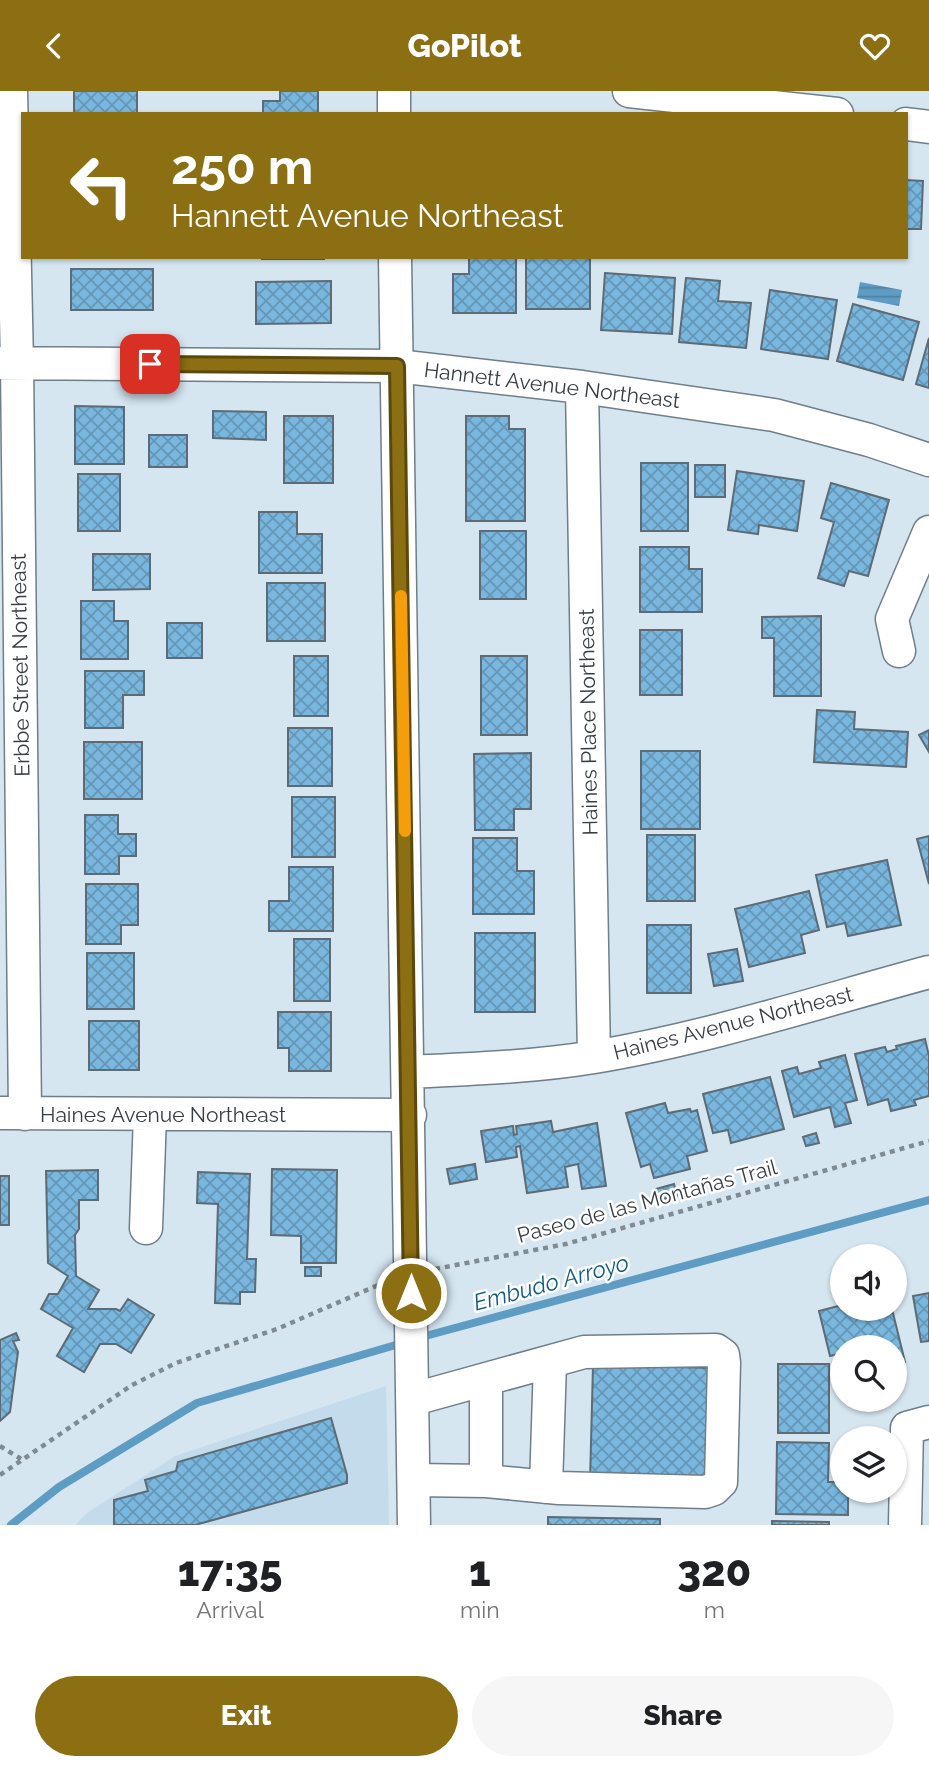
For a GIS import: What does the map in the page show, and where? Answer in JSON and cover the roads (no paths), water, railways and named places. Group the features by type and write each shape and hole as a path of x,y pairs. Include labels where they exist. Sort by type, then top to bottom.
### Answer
{"street":[{"name":"Erbbe Street Northeast","path":"11,91 8,363 12,1114"},
{"path":"394,91 394,112"},
{"path":"629,91 818,112"},
{"path":"908,124 929,127"},
{"path":"396,259 414,1525"},
{"name":"Hannett Avenue Northeast","path":"8,363 397,366 582,387 774,415 869,440 929,460"},
{"name":"Haines Place Northeast","path":"582,387 594,1057"},
{"path":"899,651 892,619 929,532"},
{"name":"Haines Avenue Northeast","path":"409,1072 497,1068 594,1057 706,1034 929,972"},
{"name":"Haines Avenue Northeast","path":"12,1114 410,1115"},
{"path":"146,1228 150,1115"},
{"path":"413,1386 486,1380 584,1352 721,1352 724,1363 721,1482 715,1489 705,1492 546,1487 486,1481 414,1481"},
{"path":"546,1487 550,1362"},
{"path":"486,1380 486,1481"},
{"path":"905,1525 907,1428 929,1422"}],"water":[{"path":"860,282 902,290 899,306 857,298"}],"waterway":[{"name":"Embudo Arroyo","path":"418,1338 929,1200"},
{"name":"Embudo Arroyo","path":"11,1525 59,1487 197,1403 406,1342"}]}
